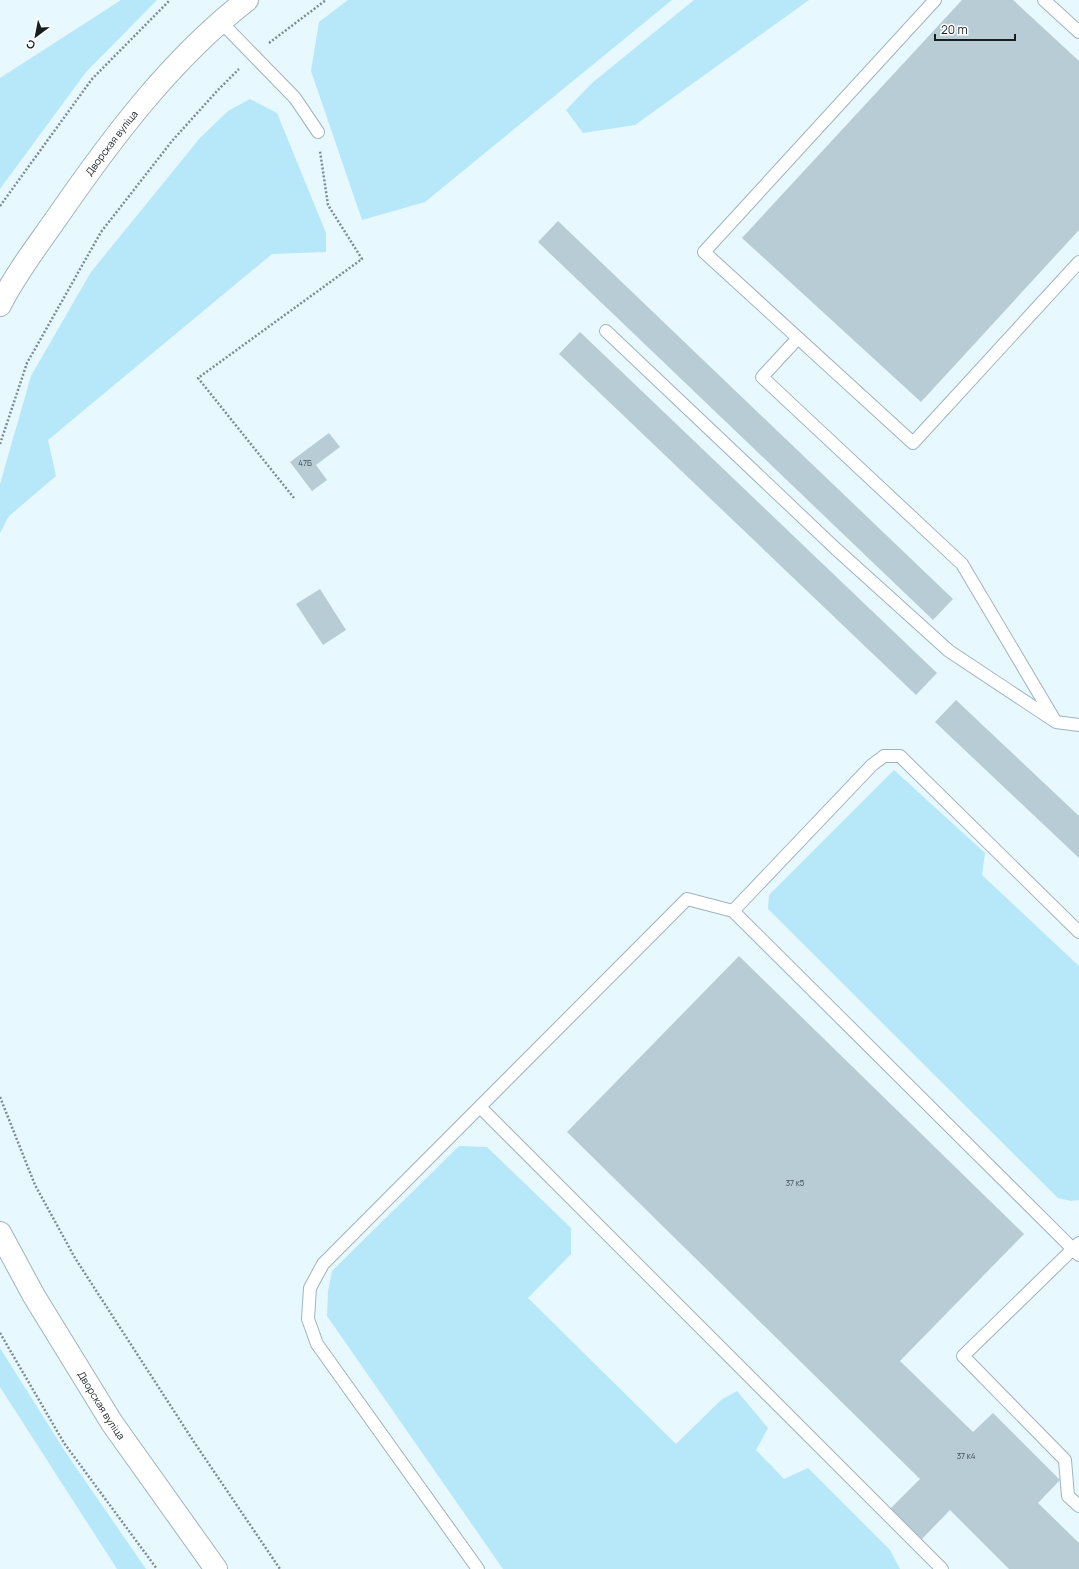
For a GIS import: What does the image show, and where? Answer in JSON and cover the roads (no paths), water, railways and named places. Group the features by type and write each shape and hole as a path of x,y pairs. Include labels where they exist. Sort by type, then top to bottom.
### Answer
{"street":[{"name":"Дворская вуліца","path":"0,305 11,284 91,168 158,84 220,21 247,0"},
{"name":"Дворская вуліца","path":"0,1233 34,1296 112,1423 216,1569"}],"lane":[{"path":"935,0 704,252 913,443 1079,262"},
{"path":"1044,0 1079,32"},
{"path":"220,21 295,98 318,132"},
{"path":"606,330 836,549 949,651 1056,722 1079,725"},
{"path":"798,338 762,377 962,564 1056,722"},
{"path":"733,911 872,765 884,756 900,756 1079,932"},
{"path":"478,1569 317,1344 308,1318 310,1288 322,1264 688,899 733,911 1077,1249 963,1356 1065,1460 1068,1496 1079,1506"},
{"path":"480,1107 942,1569"}]}
